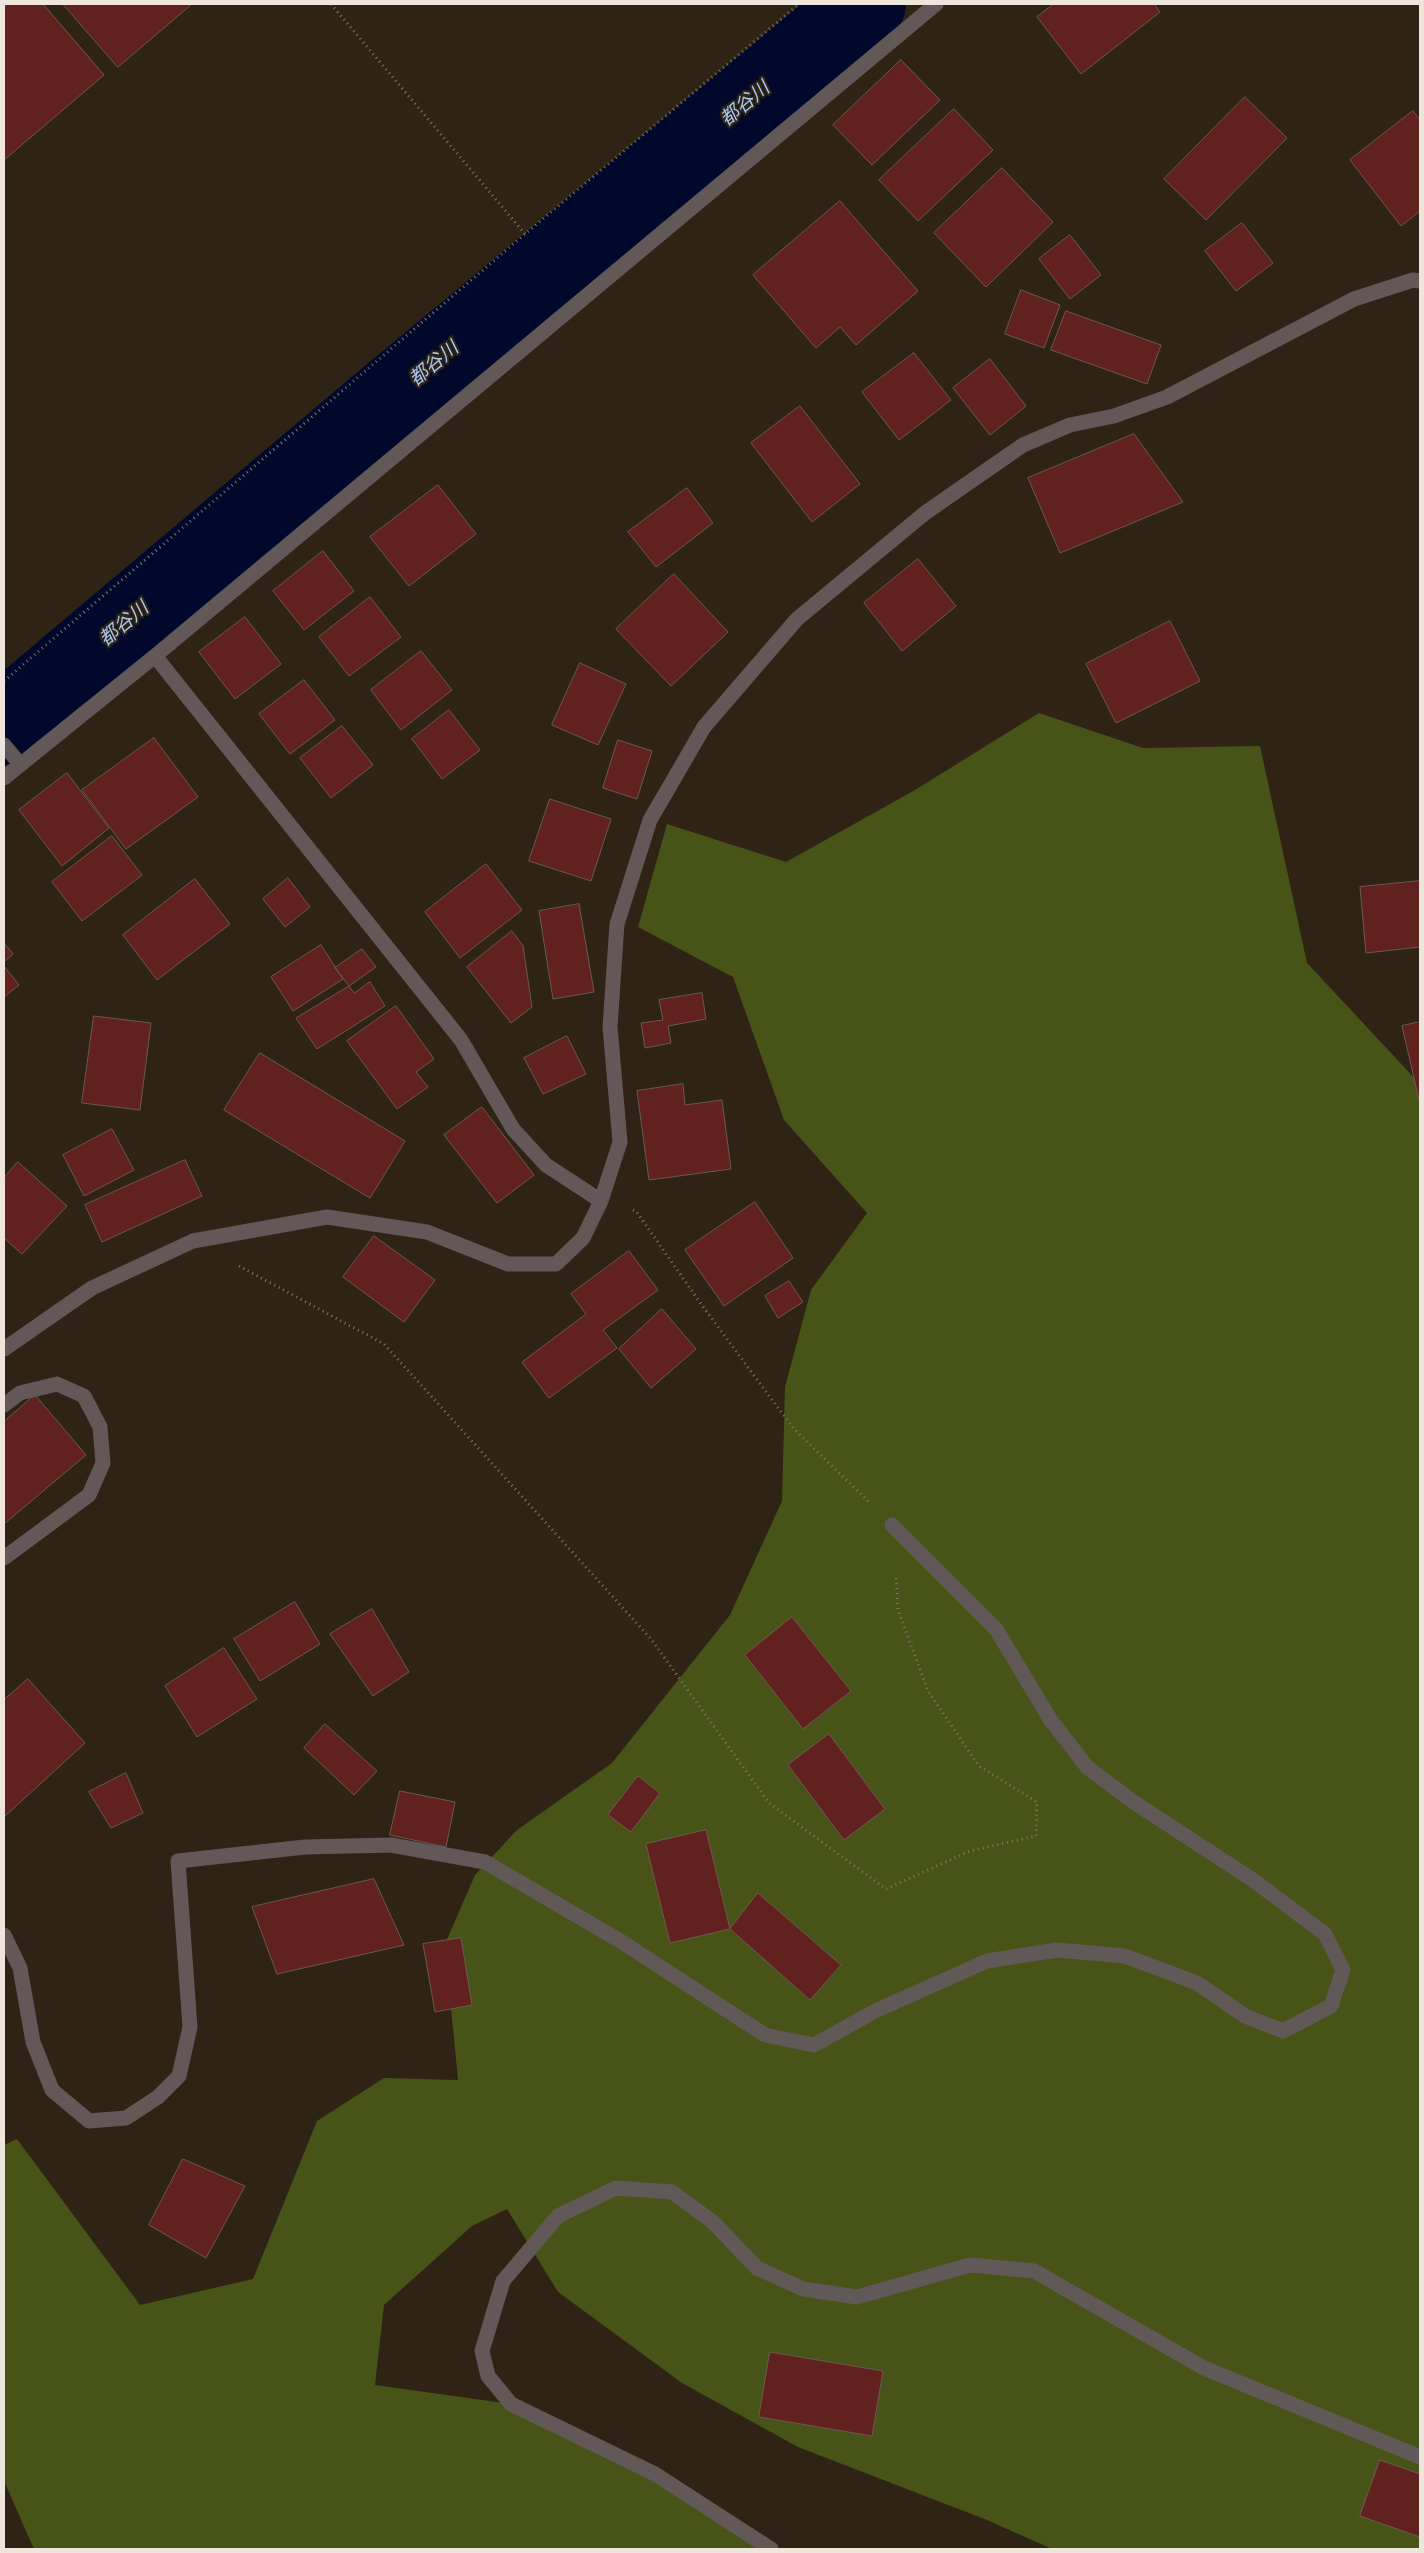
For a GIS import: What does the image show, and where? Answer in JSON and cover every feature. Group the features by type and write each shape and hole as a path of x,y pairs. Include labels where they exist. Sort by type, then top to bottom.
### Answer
{"street":[{"path":"4,778 155,656 936,4"},
{"path":"4,1349 92,1288 193,1241 327,1217 427,1232 508,1264 556,1264 583,1238 601,1201 620,1142 610,1026 617,924 650,820 704,727 797,619 925,513 1023,445 1070,425 1114,416 1167,397 1354,298 1413,280 1420,281"},
{"path":"155,656 461,1040 513,1129 546,1165 601,1201"},
{"path":"6,748 20,764"},
{"path":"4,1405 20,1392 57,1384 84,1396 100,1427 103,1463 89,1495 4,1558"},
{"path":"4,1935 20,1968 33,2042 52,2090 89,2121 126,2118 158,2097 179,2076 190,2027 178,1862 305,1847 391,1845 485,1862 622,1942 765,2035 814,2044 875,2011 986,1961 1057,1950 1125,1956 1197,1984 1245,2016 1283,2031 1330,2006 1343,1970 1325,1934 1253,1880 1132,1801 1087,1767 1050,1719 996,1629 892,1525"},
{"path":"771,2549 655,2474 510,2404 488,2376 482,2351 503,2281 558,2216 616,2188 672,2192 713,2222 757,2268 803,2289 857,2297 970,2265 1034,2271 1204,2368 1420,2457"}],"path":[{"path":"331,4 525,234"},
{"path":"4,680 525,234 799,4"},
{"path":"193,1241 384,1344 651,1639 769,1803 886,1889 970,1852 1036,1836 1037,1802 979,1766 928,1691 898,1610 892,1525 793,1428 701,1304 636,1212 601,1201"}],"green space":[{"path":"1039,713 1143,748 1260,746 1307,963 1420,1084 1420,2549 1052,2549 987,2520 798,2447 682,2383 558,2292 507,2209 472,2226 384,2305 375,2385 511,2404 655,2474 771,2549 34,2549 4,2481 4,2145 17,2139 140,2305 253,2279 317,2121 384,2078 458,2080 445,1944 475,1875 517,1830 612,1763 730,1615 782,1501 785,1387 811,1290 867,1213 784,1120 733,977 638,927 667,824 786,862 915,790"}],"building":[{"path":"4,4 43,4 104,75 4,160"},
{"path":"63,4 192,4 118,67"},
{"path":"1054,4 1154,4 1160,12 1081,74 1037,17"},
{"path":"901,60 940,100 872,165 833,125"},
{"path":"1245,97 1287,138 1206,220 1164,179"},
{"path":"954,109 993,150 918,221 879,180"},
{"path":"1413,111 1420,120 1420,211 1401,226 1350,160"},
{"path":"1002,168 1053,222 986,287 934,233"},
{"path":"840,201 918,291 856,345 840,327 816,348 753,275"},
{"path":"1242,223 1273,263 1236,291 1205,251"},
{"path":"1070,235 1101,275 1070,299 1039,259"},
{"path":"1021,290 1060,305 1044,348 1005,334"},
{"path":"1066,311 1161,345 1147,384 1051,350"},
{"path":"914,353 951,400 899,440 862,392"},
{"path":"990,359 1026,406 990,435 953,388"},
{"path":"800,406 860,484 812,522 751,443"},
{"path":"1134,434 1183,502 1060,553 1028,478"},
{"path":"438,485 476,534 409,586 370,537"},
{"path":"687,488 713,523 656,567 628,532"},
{"path":"323,551 354,591 304,630 273,591"},
{"path":"918,559 956,606 902,651 864,603"},
{"path":"674,574 728,632 671,686 616,629"},
{"path":"370,597 401,637 349,676 319,637"},
{"path":"245,617 281,664 235,699 199,652"},
{"path":"1170,621 1200,681 1116,723 1086,664"},
{"path":"421,651 452,690 401,730 371,690"},
{"path":"580,663 626,684 598,745 552,725"},
{"path":"304,680 335,720 290,754 259,714"},
{"path":"449,710 480,750 442,779 412,739"},
{"path":"342,726 373,765 331,798 300,758"},
{"path":"154,738 198,797 126,849 82,790"},
{"path":"618,740 652,751 637,799 603,788"},
{"path":"67,773 109,828 62,866 19,810"},
{"path":"550,799 611,819 591,881 529,861"},
{"path":"112,836 142,875 82,921 52,882"},
{"path":"486,864 522,910 460,958 425,912"},
{"path":"288,878 310,907 285,927 263,899"},
{"path":"195,879 230,924 157,980 123,935"},
{"path":"1420,881 1420,947 1366,953 1360,887"},
{"path":"579,904 594,992 553,999 539,911"},
{"path":"512,931 523,946 532,1007 511,1023 467,967"},
{"path":"4,943 13,954 4,962"},
{"path":"321,945 343,979 293,1011 271,977"},
{"path":"362,949 376,967 349,986 335,968"},
{"path":"4,966 19,985 4,997"},
{"path":"370,982 385,1006 317,1049 296,1018 349,986 354,993"},
{"path":"702,993 706,1019 668,1026 671,1043 645,1048 641,1023 663,1020 659,1000"},
{"path":"396,1006 434,1059 416,1072 428,1087 397,1109 347,1041"},
{"path":"94,1016 151,1023 140,1110 82,1103"},
{"path":"1420,1022 1420,1104 1402,1026"},
{"path":"567,1036 586,1074 543,1094 524,1058"},
{"path":"260,1053 405,1141 370,1198 224,1110"},
{"path":"683,1084 685,1105 722,1100 731,1169 649,1180 637,1091"},
{"path":"482,1107 534,1175 497,1203 444,1135"},
{"path":"112,1129 134,1170 84,1196 63,1155"},
{"path":"185,1160 202,1196 102,1242 85,1205"},
{"path":"18,1162 67,1206 22,1254 4,1238 4,1178"},
{"path":"755,1202 793,1258 724,1306 685,1250"},
{"path":"374,1236 435,1280 404,1322 343,1277"},
{"path":"629,1251 658,1290 603,1330 617,1348 549,1398 522,1362 586,1314 571,1294"},
{"path":"789,1281 803,1302 778,1318 765,1296"},
{"path":"662,1309 696,1349 651,1388 619,1349"},
{"path":"35,1395 86,1455 4,1524 4,1422"},
{"path":"295,1602 320,1644 260,1681 234,1639"},
{"path":"372,1609 409,1672 373,1696 330,1634"},
{"path":"792,1617 851,1691 803,1729 745,1655"},
{"path":"224,1648 257,1699 197,1737 165,1686"},
{"path":"28,1679 85,1743 4,1817 4,1700"},
{"path":"325,1724 377,1771 354,1795 304,1748"},
{"path":"829,1734 885,1809 844,1840 788,1765"},
{"path":"126,1773 143,1813 111,1828 89,1792"},
{"path":"638,1776 660,1793 631,1832 608,1815"},
{"path":"400,1791 455,1802 446,1847 390,1835"},
{"path":"706,1830 730,1929 670,1943 646,1844"},
{"path":"374,1879 404,1945 277,1974 252,1907"},
{"path":"758,1893 841,1965 810,2000 730,1929"},
{"path":"461,1938 472,2005 435,2012 423,1944"},
{"path":"183,2159 245,2186 206,2258 149,2225"},
{"path":"770,2352 883,2371 872,2436 759,2417"},
{"path":"1380,2460 1420,2474 1420,2537 1360,2516"}],"waterway":[{"name":"都谷川","path":"4,724 382,405 865,4"}]}
